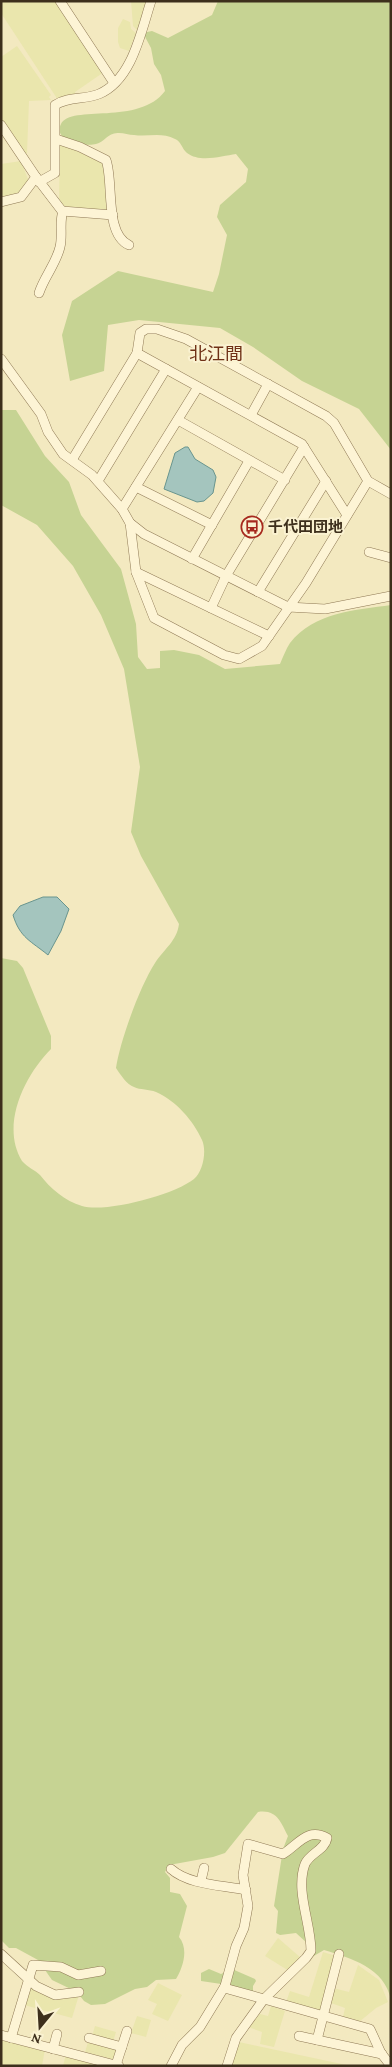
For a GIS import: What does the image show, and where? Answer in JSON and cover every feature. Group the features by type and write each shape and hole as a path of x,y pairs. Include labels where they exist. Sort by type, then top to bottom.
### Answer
{"street":[{"path":"60,1 114,83"},
{"path":"1,202 21,197 38,180 55,173 55,105 68,99 91,97 102,93 124,74 151,1"},
{"path":"1,125 38,180 63,212 62,236 58,255 42,281 39,293"},
{"path":"56,139 80,147 106,160 113,215 120,240 129,245"},
{"path":"63,212 113,215"},
{"path":"72,460 137,353 141,331 157,329 186,339 326,416 334,423 368,481 391,494"},
{"path":"137,353 304,447 347,515"},
{"path":"1,359 41,414 48,432 56,445 98,481 122,509 130,523 144,534 288,607 325,609 391,596"},
{"path":"98,481 166,369"},
{"path":"251,416 268,384"},
{"path":"122,509 198,386"},
{"path":"178,420 284,480"},
{"path":"211,608 226,576 304,447"},
{"path":"192,559 249,461"},
{"path":"258,592 326,481"},
{"path":"130,523 136,572 154,618 224,655 239,659 262,646 306,583 368,481"},
{"path":"136,487 212,525"},
{"path":"369,552 391,558"},
{"path":"136,572 269,636"},
{"path":"171,2066 182,2045 200,2027 225,1986 236,1946 244,1928 248,1906 244,1875 248,1844 283,1854 306,1835 320,1835 327,1838 326,1844 306,1863 302,1877 311,1951 264,1999 236,2038 227,2066"},
{"path":"201,1881 204,1868"},
{"path":"171,1869 180,1877 197,1882 201,1881 246,1890"},
{"path":"1,1954 28,1979 54,1995 79,1992"},
{"path":"316,2040 339,1954"},
{"path":"11,2038 34,1964 60,1967 78,1975 101,1972"},
{"path":"225,1986 228,1989 370,2029 382,2054 391,2066"},
{"path":"1,2035 118,2065 127,2031"},
{"path":"53,2049 57,2034"},
{"path":"298,2036 382,2054"},
{"path":"89,2038 122,2047"}],"shaded area":[{"path":"1,1 56,1 104,72 75,92 75,94 58,100 1,13"},
{"path":"131,1 147,1 137,30 133,26"},
{"path":"123,19 130,22 131,29 136,33 129,51 120,48 118,42 118,28"},
{"path":"17,46 51,95 49,97 51,100 29,101 27,153 25,155 1,120 1,57"},
{"path":"60,143 105,164 107,211 62,207 59,201"},
{"path":"21,161 29,182 21,192 1,199 1,164"},
{"path":"278,1938 301,1958 289,1971 265,1956"},
{"path":"323,1952 336,1956 322,2010 318,2011 286,2002 290,1991 309,1997"},
{"path":"358,1965 379,1980 388,2002 376,2008 359,2022 343,2017 345,2008 331,2003 333,1988 349,1992"},
{"path":"29,1983 48,1994 79,1995 72,2018 24,2005"},
{"path":"158,1983 182,1995 168,2021 152,2014 157,2004 148,2000"},
{"path":"271,2006 285,2011 274,2047 260,2044 262,2032 248,2027 256,2013 268,2016"},
{"path":"137,2016 151,2020 146,2037 131,2033"},
{"path":"95,2026 116,2032 113,2042 92,2036"},
{"path":"1,2037 45,2049 42,2066 1,2066"},
{"path":"89,2039 120,2047 116,2060 85,2052"},
{"path":"239,2042 351,2066 229,2066"},
{"path":"66,2054 100,2063 99,2066 63,2066"}],"green space":[{"path":"218,1 391,1 391,450 359,409 302,381 253,347 220,328 139,320 108,325 104,371 70,381 62,335 72,301 118,271 213,292 219,274 227,235 217,217 220,205 246,182 248,169 236,154 198,158 187,153 177,140 165,136 115,133 96,144 85,145 71,142 61,135 59,130 61,124 67,118 78,115 123,112 153,102 165,91 161,75 154,64 151,48 144,35 152,31 168,38 212,15"},
{"path":"1,410 16,410 45,456 69,482 81,515 121,569 136,624 138,657 147,669 160,668 160,651 174,650 199,655 225,669 280,664 290,643 311,625 336,614 391,605 391,2000 388,1989 382,1980 365,1966 324,1950 312,1957 307,1943 296,1933 280,1935 276,1933 278,1911 274,1906 283,1849 288,1836 278,1818 264,1812 258,1812 225,1853 169,1865 165,1872 170,1878 170,1892 180,1894 187,1906 179,1937 184,1947 184,1958 176,1979 156,1980 147,1987 135,1989 105,2004 91,2005 84,2001 77,1992 52,1980 38,1960 16,1948 9,1948 1,1940 1,958 17,961 23,968 51,1036 51,1049 32,1072 18,1101 14,1132 16,1147 24,1163 38,1173 58,1194 70,1201 93,1208 107,1207 140,1201 184,1185 194,1179 200,1171 204,1150 202,1140 194,1125 177,1106 156,1092 131,1086 116,1068 126,1029 143,985 155,963 176,935 179,924 141,856 131,832 140,767 124,669 101,615 73,566 37,525 1,505"},
{"path":"209,1969 221,1974 232,1969 255,1979 253,1991 251,1993 228,1985 201,1981 201,1973"}],"water":[{"path":"188,447 195,459 213,470 216,477 213,493 204,501 197,502 164,489 175,453"},
{"path":"43,897 57,897 69,909 61,931 48,955 23,934 13,915 20,906"}],"place":[{"name":"千代田団地","path":"252,527"}],"district":[{"name":"北江間","path":"216,354"}]}
